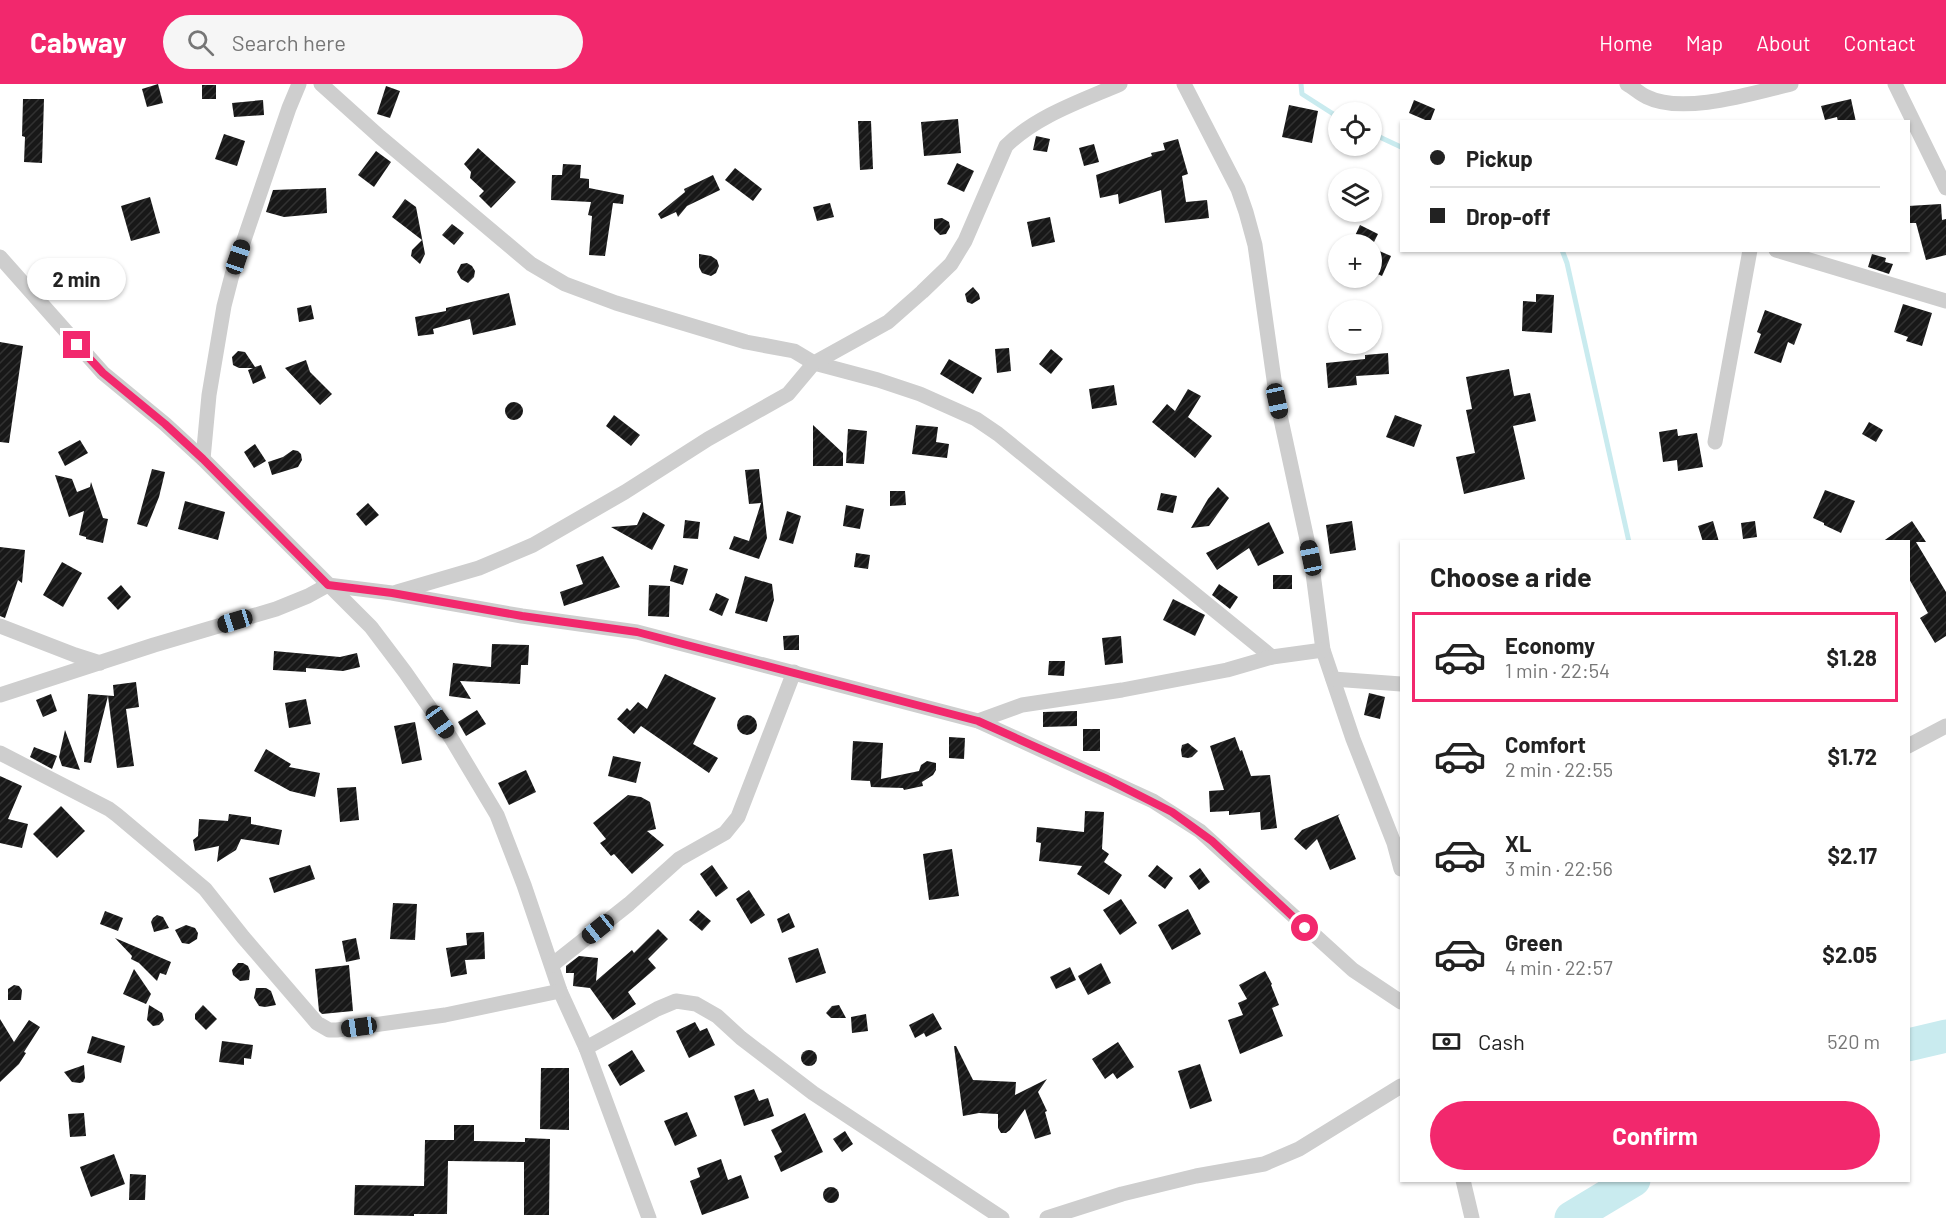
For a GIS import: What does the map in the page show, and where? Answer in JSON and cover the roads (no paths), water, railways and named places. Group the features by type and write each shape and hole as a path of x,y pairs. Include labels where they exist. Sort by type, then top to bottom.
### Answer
{"street":[{"path":"203,459 209,395 224,306 232,275 299,84"},
{"path":"321,84 380,137 531,264 565,284 616,303 747,342 794,351 814,363 920,394 976,419 1008,441 1272,657"},
{"path":"392,593 479,568 533,545 625,492 708,439 788,394 814,363 888,322 951,264 965,241 1006,146 1017,135 1052,115 1120,84"},
{"path":"1184,84 1238,189 1255,245 1277,401 1311,558 1323,650 1353,739 1394,843 1400,865"},
{"path":"1627,84 1648,98 1672,104 1713,101 1791,84"},
{"path":"1895,84 1946,188"},
{"path":"1715,442 1750,252"},
{"path":"1783,252 1946,301"},
{"path":"0,257 103,373 203,459 371,627 451,738 497,815 524,885 560,991 586,1048 649,1218"},
{"path":"0,695 276,609 328,585 637,632 978,721 1107,779 1172,812 1212,841 1353,970 1400,1001"},
{"path":"0,627 100,663"},
{"path":"978,721 1022,705 1122,690 1227,670 1272,657 1323,650"},
{"path":"552,965 629,904 680,859 725,833 738,817 794,672"},
{"path":"1333,679 1400,684"},
{"path":"1910,745 1946,726"},
{"path":"0,753 109,809 205,889 250,946 317,1023 324,1028 337,1030 445,1015 560,991"},
{"path":"586,1048 657,1009 676,1002 696,1004 717,1016 741,1038 813,1093 1002,1218"},
{"path":"1047,1218 1122,1194 1196,1176 1264,1164 1299,1149 1400,1087"},
{"path":"1463,1182 1472,1218"}],"waterway":[{"path":"1301,84 1302,94 1328,111"},
{"path":"1382,138 1400,147"},
{"path":"1563,252 1629,540"},
{"path":"1910,1045 1946,1036"},
{"path":"1608,1182 1613,1193"},
{"path":"1571,1218 1631,1182"}]}
